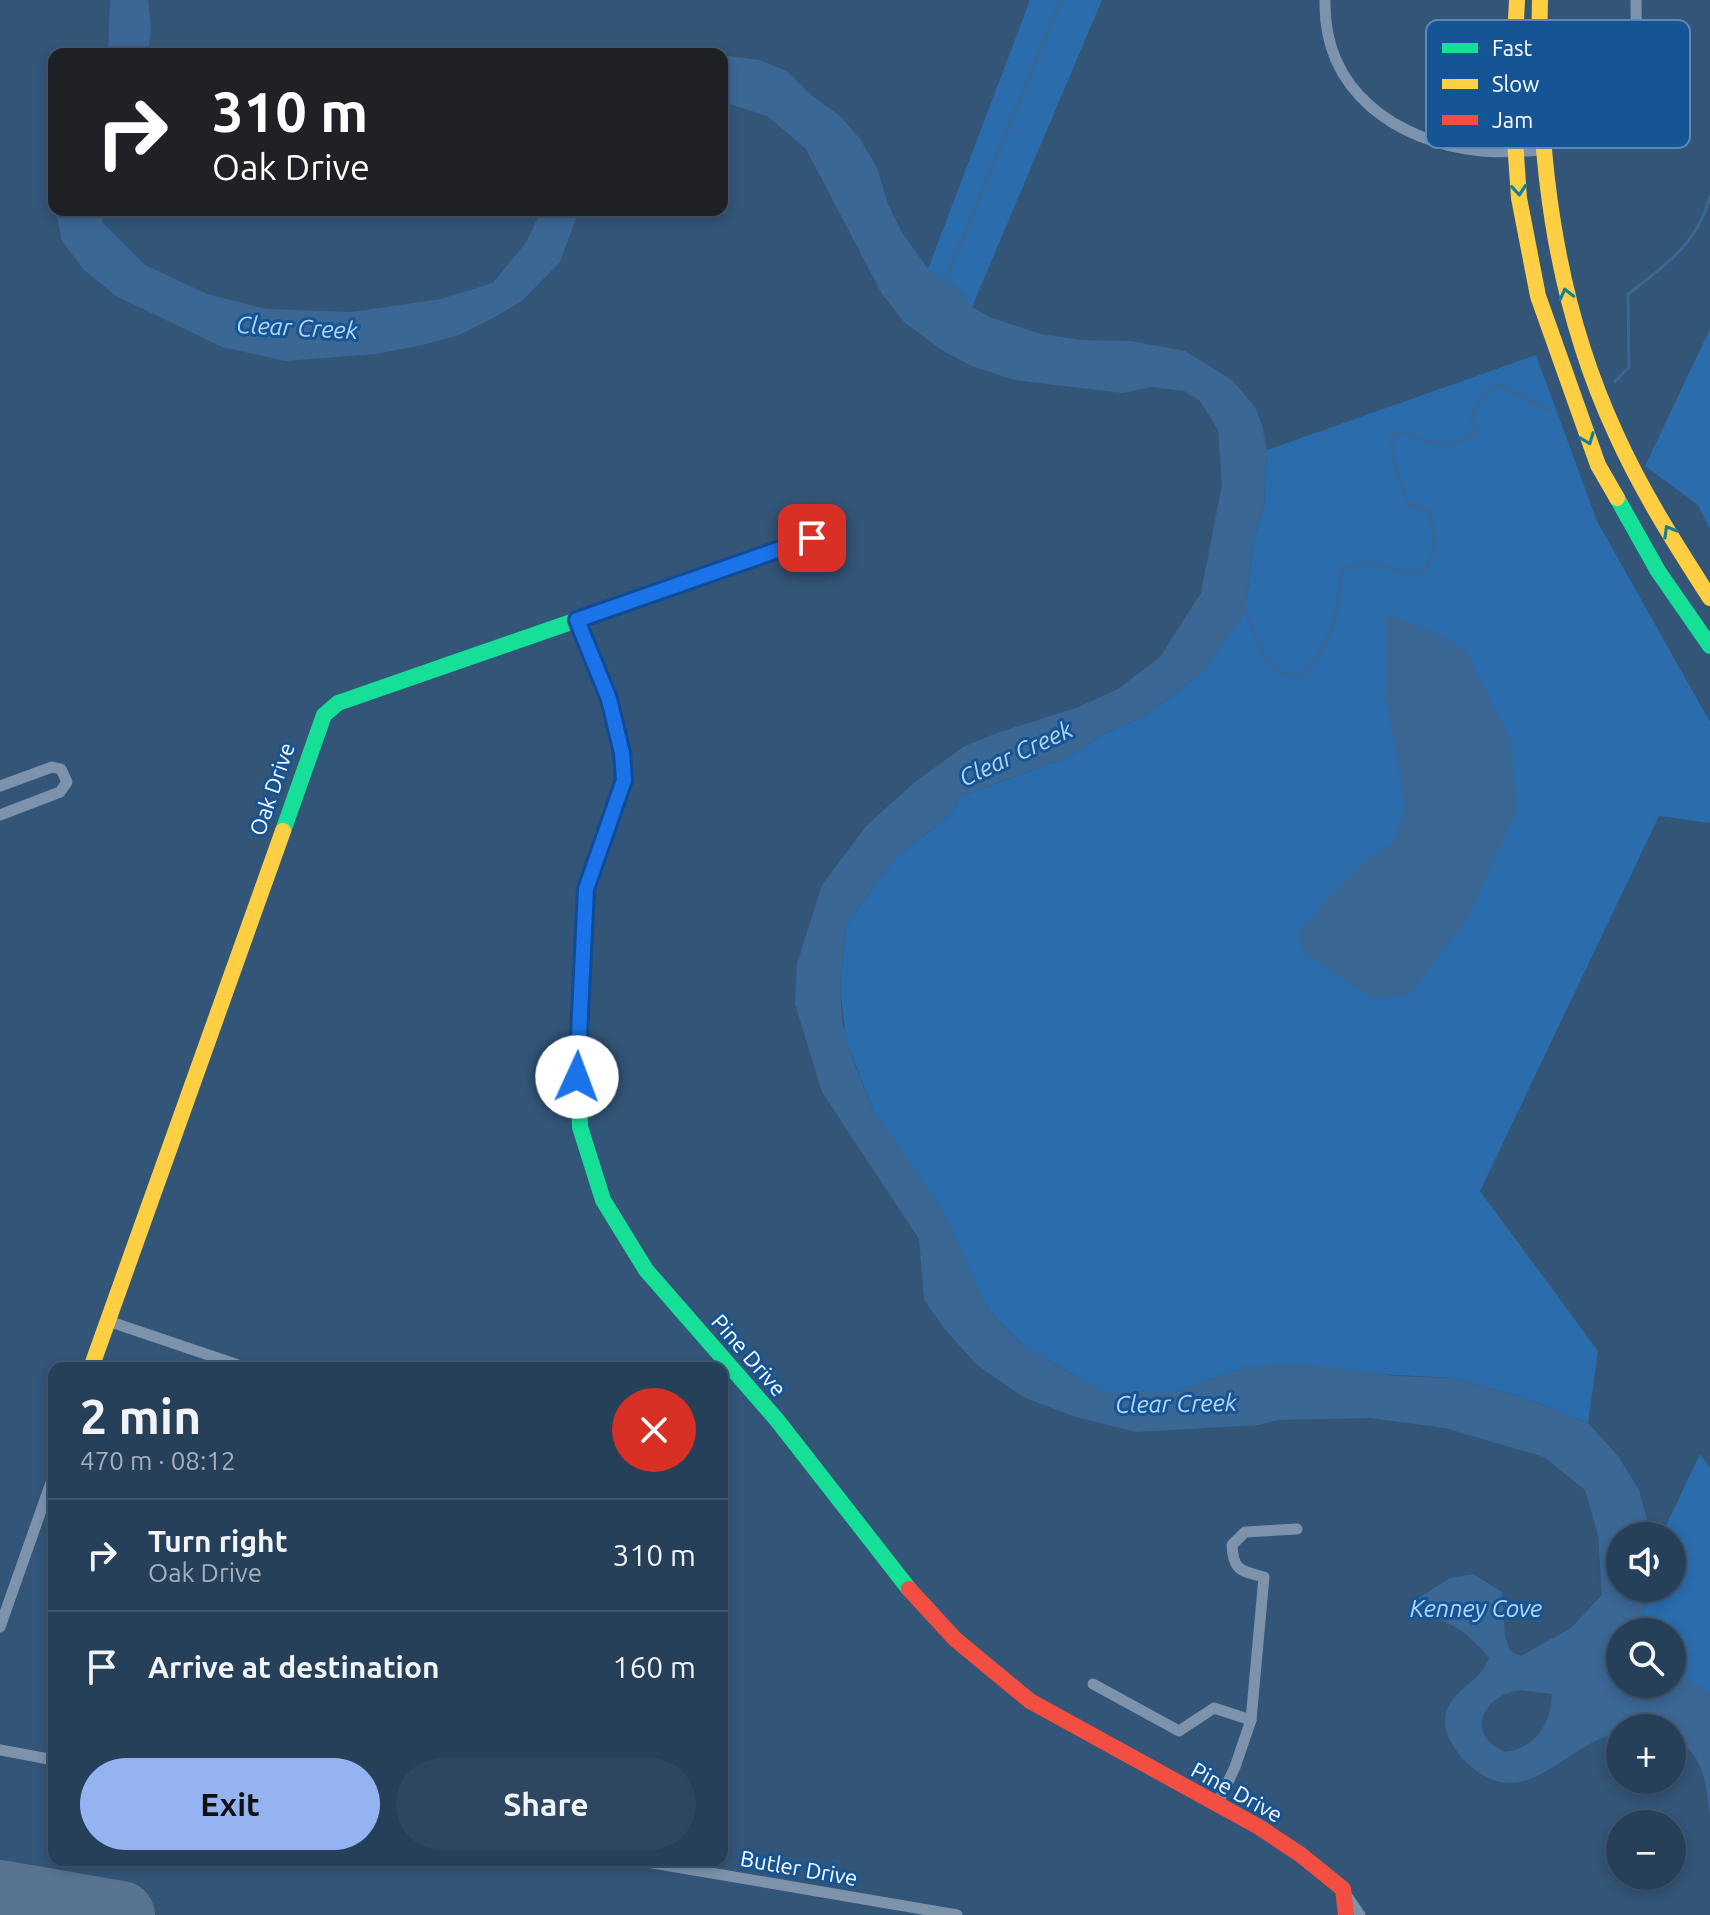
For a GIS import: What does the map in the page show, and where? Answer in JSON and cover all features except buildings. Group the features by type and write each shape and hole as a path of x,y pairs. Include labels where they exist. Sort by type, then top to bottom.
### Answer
{"street":[{"path":"1325,0 1325,27 1337,65 1367,105 1415,135 1426,138"},
{"path":"1516,20 1517,0"},
{"path":"1540,0 1540,20"},
{"path":"1636,0 1636,20"},
{"path":"1469,148 1482,151 1543,150 1565,292 1606,412 1642,484 1710,598"},
{"path":"1516,148 1519,198 1538,296 1598,465 1658,571 1710,646"},
{"name":"Oak Drive","path":"93,1362 324,715 338,703 812,538"},
{"name":"Pine Drive","path":"577,620 609,699 622,753 624,780 586,889 579,990 577,1077 580,1127 603,1200 646,1270 726,1362"},
{"path":"0,786 52,767 61,769 67,782 60,792 0,815"},
{"path":"108,1321 229,1362"},
{"name":"Pine Drive","path":"728,1364 777,1420 925,1609 955,1639 1030,1701 1259,1827 1301,1855 1343,1889 1360,1915"},
{"path":"0,1627 48,1491"},
{"path":"1217,1805 1235,1767 1251,1720 1264,1577 1243,1571 1233,1561 1232,1545 1245,1532 1297,1529"},
{"path":"1093,1684 1179,1731 1214,1708 1251,1720"},
{"path":"0,1750 48,1759"},
{"name":"Butler Drive","path":"670,1866 957,1915"},
{"path":"1343,1889 1346,1915"}],"shaded area":[{"path":"1030,0 1102,0 972,307 959,290 928,269"},
{"path":"1710,329 1710,529 1698,505 1645,466"},
{"path":"1536,355 1597,521 1710,722 1710,823 1659,816 1480,1191 1598,1351 1588,1423 1523,1397 1452,1378 1246,1367 1177,1391 1103,1391 1024,1347 988,1309 956,1243 873,1110 846,1040 840,987 846,925 893,860 950,815 962,796 1068,757 1105,733 1145,716 1205,670 1247,596 1254,539 1264,504 1267,450"},
{"path":"1700,1454 1710,1468 1710,1694 1686,1678 1686,1618 1642,1618 1646,1602 1686,1602 1686,1522 1668,1522"}],"water":[{"path":"110,0 148,0 151,29 149,48 108,48"},
{"path":"728,56 759,60 787,71 811,95 840,116 860,139 877,168 888,204 901,231 928,269 959,290 972,307 992,318 1041,334 1081,340 1131,341 1185,351 1232,380 1255,407 1267,450 1264,504 1254,539 1241,618 1205,670 1145,716 1105,733 1068,757 962,796 950,815 893,860 846,925 840,987 842,1021 853,1060 873,1110 942,1208 988,1309 1024,1347 1103,1391 1177,1391 1246,1367 1298,1363 1395,1376 1452,1378 1523,1397 1588,1423 1618,1456 1639,1490 1647,1522 1606,1522 1606,1602 1646,1602 1642,1618 1606,1618 1606,1698 1686,1698 1686,1677 1710,1694 1710,1818 1702,1772 1698,1761 1686,1748 1686,1714 1606,1714 1606,1737 1545,1772 1527,1780 1508,1783 1488,1778 1467,1763 1449,1738 1445,1726 1447,1709 1457,1694 1484,1668 1489,1658 1473,1640 1447,1622 1413,1616 1417,1599 1450,1578 1473,1574 1502,1592 1505,1637 1510,1651 1521,1656 1571,1628 1602,1595 1598,1535 1585,1490 1544,1457 1445,1428 1370,1418 1277,1420 1259,1425 1136,1432 1073,1416 1023,1397 977,1365 943,1327 924,1299 919,1239 822,1092 795,1004 797,964 822,885 867,825 915,782 963,747 1076,708 1118,689 1160,657 1201,593 1222,484 1218,430 1200,401 1184,391 1152,387 1123,393 1014,380 972,366 943,351 904,322 882,294 806,149 767,116 728,104","holes":["1519,1690 1552,1694 1549,1715 1533,1740 1516,1750 1505,1752 1493,1745 1482,1727 1487,1708 1495,1700"]},
{"name":"Clear Creek","path":"57,216 101,216 103,223 145,265 207,294 266,309 352,312 441,299 493,283 527,241 538,216 577,216 560,262 522,301 459,335 376,354 285,361 222,347 116,296 84,270 62,241"},
{"path":"1386,614 1436,633 1466,651 1511,741 1517,808 1466,921 1409,995 1374,999 1304,954 1298,935 1325,901 1365,860 1394,841 1405,806 1386,700"}],"waterway":[{"path":"945,281 1061,0"},
{"path":"1615,382 1629,367 1628,294 1689,241 1710,197"},
{"path":"1242,605 1264,656 1283,674 1300,675 1319,654 1332,627 1342,569 1369,563 1408,573 1428,567 1435,544 1429,511 1409,505 1394,461 1392,436 1401,431 1440,444 1468,438 1478,431 1471,424 1476,405 1498,384 1550,411"}],"runway":[{"path":"0,1894 121,1915"}],"traffic: fast":[{"path":"1617,498 1658,571 1710,646"},
{"path":"283,831 324,715 338,703 678,585"},
{"path":"578,1048 580,1127 603,1200 646,1270 726,1362"},
{"path":"728,1364 777,1420 909,1589"}],"traffic: slow":[{"path":"1516,20 1517,0"},
{"path":"1540,0 1540,20"},
{"path":"1516,148 1519,198 1538,296 1598,465 1617,498"},
{"path":"1544,148 1563,276 1594,382 1637,477 1710,598"},
{"path":"577,620 609,699 622,753 624,780 586,889 578,1048"},
{"path":"93,1362 283,831"}],"traffic: jam":[{"path":"678,585 812,538"},
{"path":"909,1589 955,1639 1030,1701 1259,1827 1301,1855 1343,1889 1346,1915"}],"route":[{"path":"577,1077 586,889 624,780 622,753 609,699 577,620 812,538"}],"water label":[{"name":"Kenney Cove","path":"1476,1609"}]}
